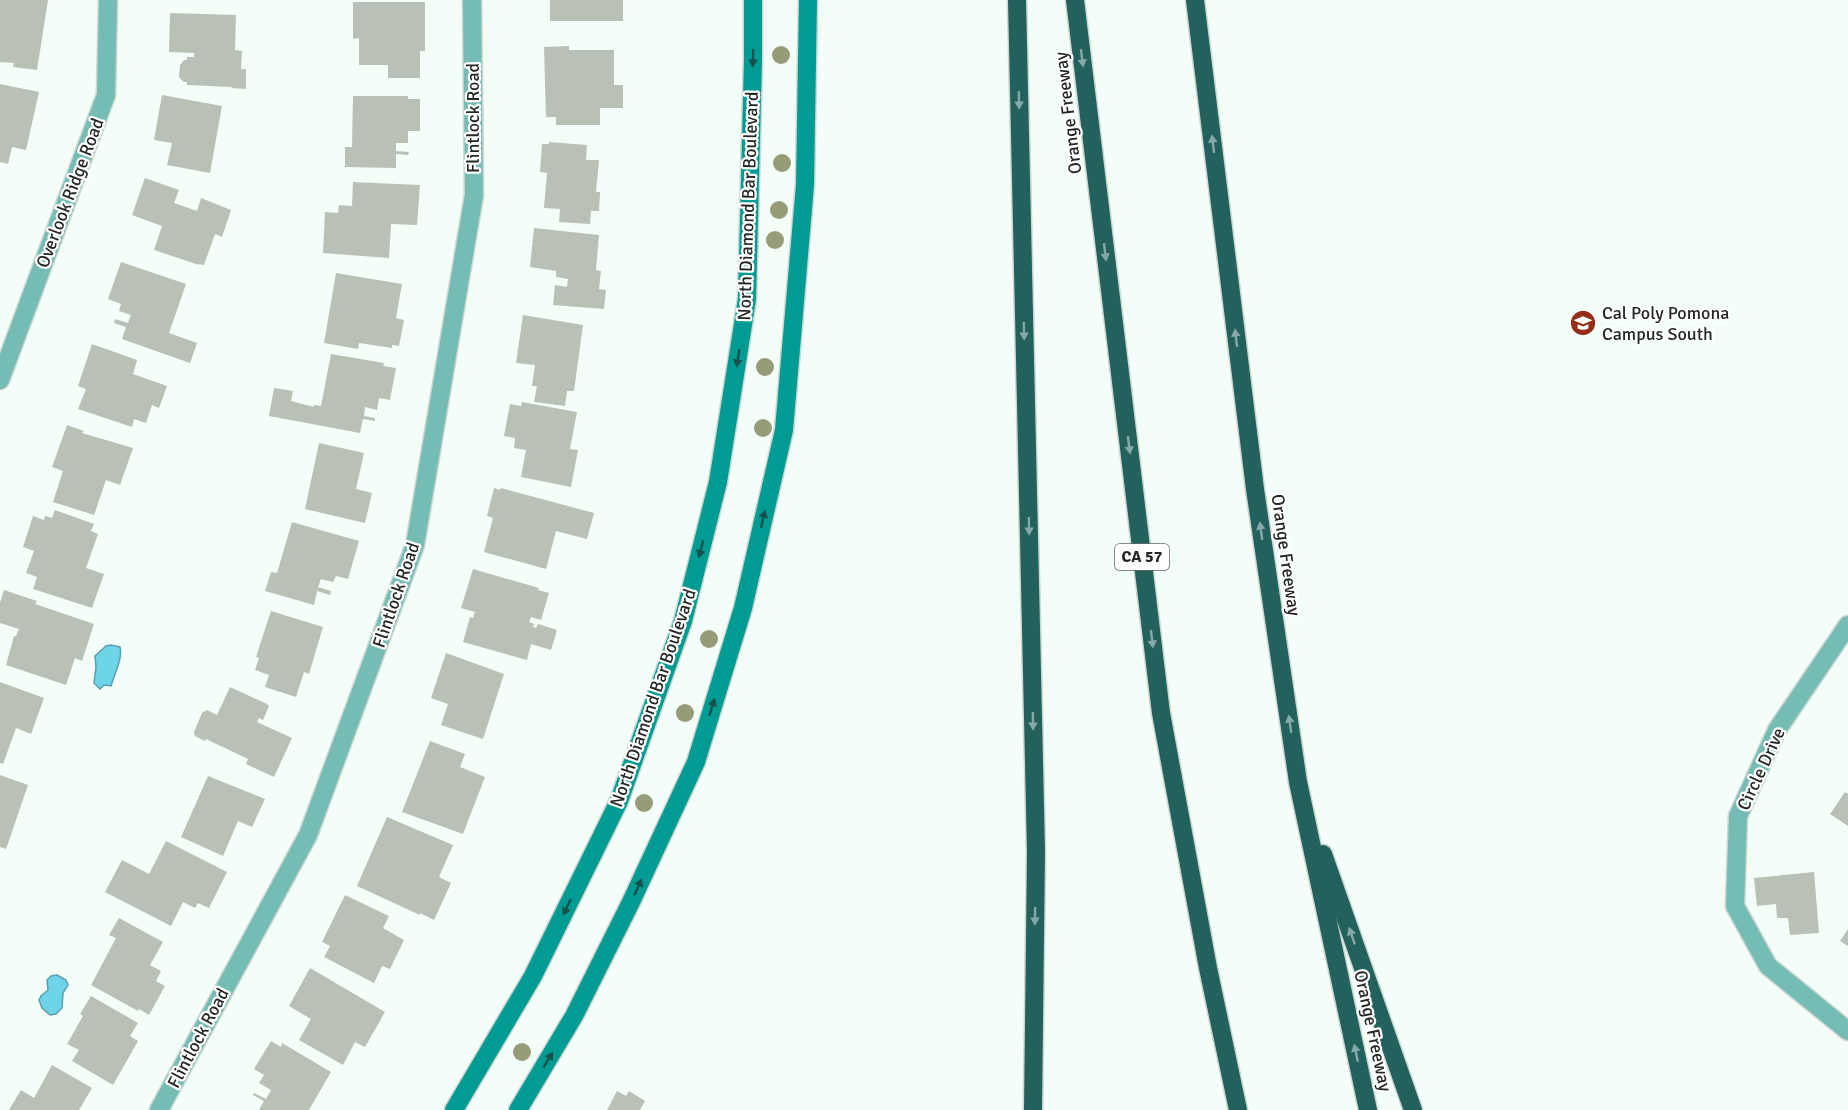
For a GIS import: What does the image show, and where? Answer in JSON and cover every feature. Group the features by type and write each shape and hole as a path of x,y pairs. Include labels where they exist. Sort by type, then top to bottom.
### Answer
{"highway":[{"path":"1017,0 1036,852 1033,1110"},
{"name":"Orange Freeway","path":"1075,0 1161,713 1208,968 1239,1110"},
{"name":"Orange Freeway","path":"1195,0 1255,489 1298,782 1368,1110"},
{"path":"1298,782 1413,1110"}],"main road":[{"name":"North Diamond Bar Boulevard","path":"454,1110 533,976 619,801 683,621 718,482 747,299 753,0"},
{"path":"518,1110 574,1016 631,902 696,762 743,608 784,430 805,185 808,0"}],"street":[{"name":"Overlook Ridge Road","path":"0,380 106,95 108,0"},
{"name":"Flintlock Road","path":"159,1110 308,835 415,545 474,195 472,0"},
{"name":"Circle Drive","path":"1848,625 1777,730 1738,816 1735,906 1768,966 1848,1031"}],"water":[{"path":"106,646 120,647 119,661 111,686 104,685 100,689 94,683 95,656"},
{"path":"57,975 66,980 68,985 63,993 62,1008 56,1014 50,1015 42,1008 39,1000 48,990 47,980"}],"building":[{"path":"0,0 48,0 37,70 13,67 14,63 0,62"},
{"path":"550,0 623,0 623,21 550,21"},
{"path":"353,2 425,2 425,51 420,51 420,78 388,78 388,65 359,65 359,38 353,39"},
{"path":"170,13 236,15 235,50 242,51 241,69 246,69 246,89 187,85 187,82 179,77 180,65 187,60 187,57 194,57 194,53 169,52"},
{"path":"569,46 569,50 614,50 614,85 623,85 623,108 600,108 600,125 556,125 556,117 546,117 544,47"},
{"path":"0,84 39,92 26,150 12,147 8,164 0,162"},
{"path":"162,95 222,106 210,173 167,165 172,143 154,140"},
{"path":"353,96 408,96 408,99 420,99 420,131 408,131 408,143 396,143 396,151 409,152 408,155 396,154 396,168 345,167 345,147 352,147"},
{"path":"549,142 587,145 586,160 599,160 596,192 600,192 599,211 591,211 590,224 559,222 560,209 544,208 547,173 540,172 542,144 549,144"},
{"path":"145,178 179,190 174,203 197,211 201,198 231,210 222,237 215,234 204,265 154,250 162,226 132,215"},
{"path":"353,182 420,185 417,225 391,224 389,258 323,253 325,212 338,213 339,205 352,206"},
{"path":"534,228 599,235 596,270 601,271 599,289 606,290 604,309 553,305 555,285 567,287 568,279 556,277 556,271 530,267"},
{"path":"121,262 186,284 169,333 197,343 190,363 122,339 126,327 114,323 115,319 128,323 131,315 119,311 121,304 108,299"},
{"path":"336,273 402,284 396,318 404,320 399,346 392,345 392,348 359,343 358,349 324,343"},
{"path":"523,315 583,325 574,391 567,391 565,406 534,402 537,386 532,386 535,365 516,363"},
{"path":"92,344 137,360 133,374 167,386 159,408 152,405 146,423 134,419 132,427 78,409 86,389 78,386"},
{"path":"331,354 384,363 383,366 396,368 390,400 379,398 377,410 365,407 364,416 375,418 375,421 363,419 360,433 269,416 274,388 293,391 291,401 314,407 314,405 321,406"},
{"path":"522,402 577,412 570,449 578,450 571,487 521,477 526,450 514,448 515,438 504,436 510,404 521,406"},
{"path":"67,425 84,431 82,433 133,448 120,485 106,480 94,515 53,502 63,471 52,467"},
{"path":"319,443 364,453 356,489 372,493 365,523 305,509"},
{"path":"494,488 594,513 587,539 556,531 546,569 484,552 493,518 487,516"},
{"path":"55,510 94,524 91,531 98,534 86,568 104,574 92,608 33,589 37,577 26,573 34,551 23,547 33,516 44,520 45,516 52,518"},
{"path":"292,522 359,541 348,579 336,576 333,582 321,579 318,587 331,591 330,595 317,591 314,605 265,591 271,572 277,573"},
{"path":"473,569 549,593 541,620 531,617 529,622 536,628 538,624 557,630 551,650 531,644 527,660 463,642 470,617 473,618 475,612 461,608"},
{"path":"4,590 37,601 35,604 94,624 82,661 75,658 66,685 6,665 14,636 19,629 0,623 0,603"},
{"path":"271,611 323,627 309,674 304,672 296,697 265,687 269,675 255,670 259,658 256,657"},
{"path":"446,653 504,674 483,739 441,725 448,704 431,698"},
{"path":"0,682 44,698 31,734 16,728 3,764 0,763"},
{"path":"230,687 267,704 269,706 263,720 259,718 257,722 292,738 274,777 246,764 248,759 195,736 194,732 202,713 207,710 217,715"},
{"path":"430,741 465,754 460,767 485,777 463,834 402,812"},
{"path":"0,775 28,785 6,849 0,847"},
{"path":"208,776 265,799 252,827 238,821 223,856 181,837"},
{"path":"1845,792 1848,794 1848,826 1830,814"},
{"path":"387,817 453,845 439,877 451,883 434,920 357,886"},
{"path":"166,841 227,872 209,908 198,903 195,908 183,902 171,926 105,892 122,860 149,874"},
{"path":"1814,872 1819,933 1790,935 1788,918 1777,918 1776,904 1757,906 1754,878"},
{"path":"345,895 389,916 383,928 404,940 390,969 382,966 374,983 324,957 330,946 322,942"},
{"path":"119,918 163,942 150,965 161,971 156,981 165,986 149,1015 91,985 116,938 109,935"},
{"path":"1848,929 1848,946 1840,941"},
{"path":"310,968 385,1012 365,1047 355,1042 343,1065 299,1040 311,1019 289,1006"},
{"path":"91,996 138,1023 130,1036 138,1041 113,1085 72,1061 79,1050 67,1044"},
{"path":"271,1041 281,1047 282,1043 331,1072 309,1110 259,1110 264,1101 253,1095 254,1093 266,1099 271,1090 259,1083 264,1075 254,1069"},
{"path":"52,1065 92,1088 79,1110 9,1110 21,1090 34,1098"},
{"path":"617,1091 626,1096 629,1091 645,1101 640,1110 607,1110"}],"place":[{"name":"Cal Poly Pomona Campus South","path":"1583,323"}]}
